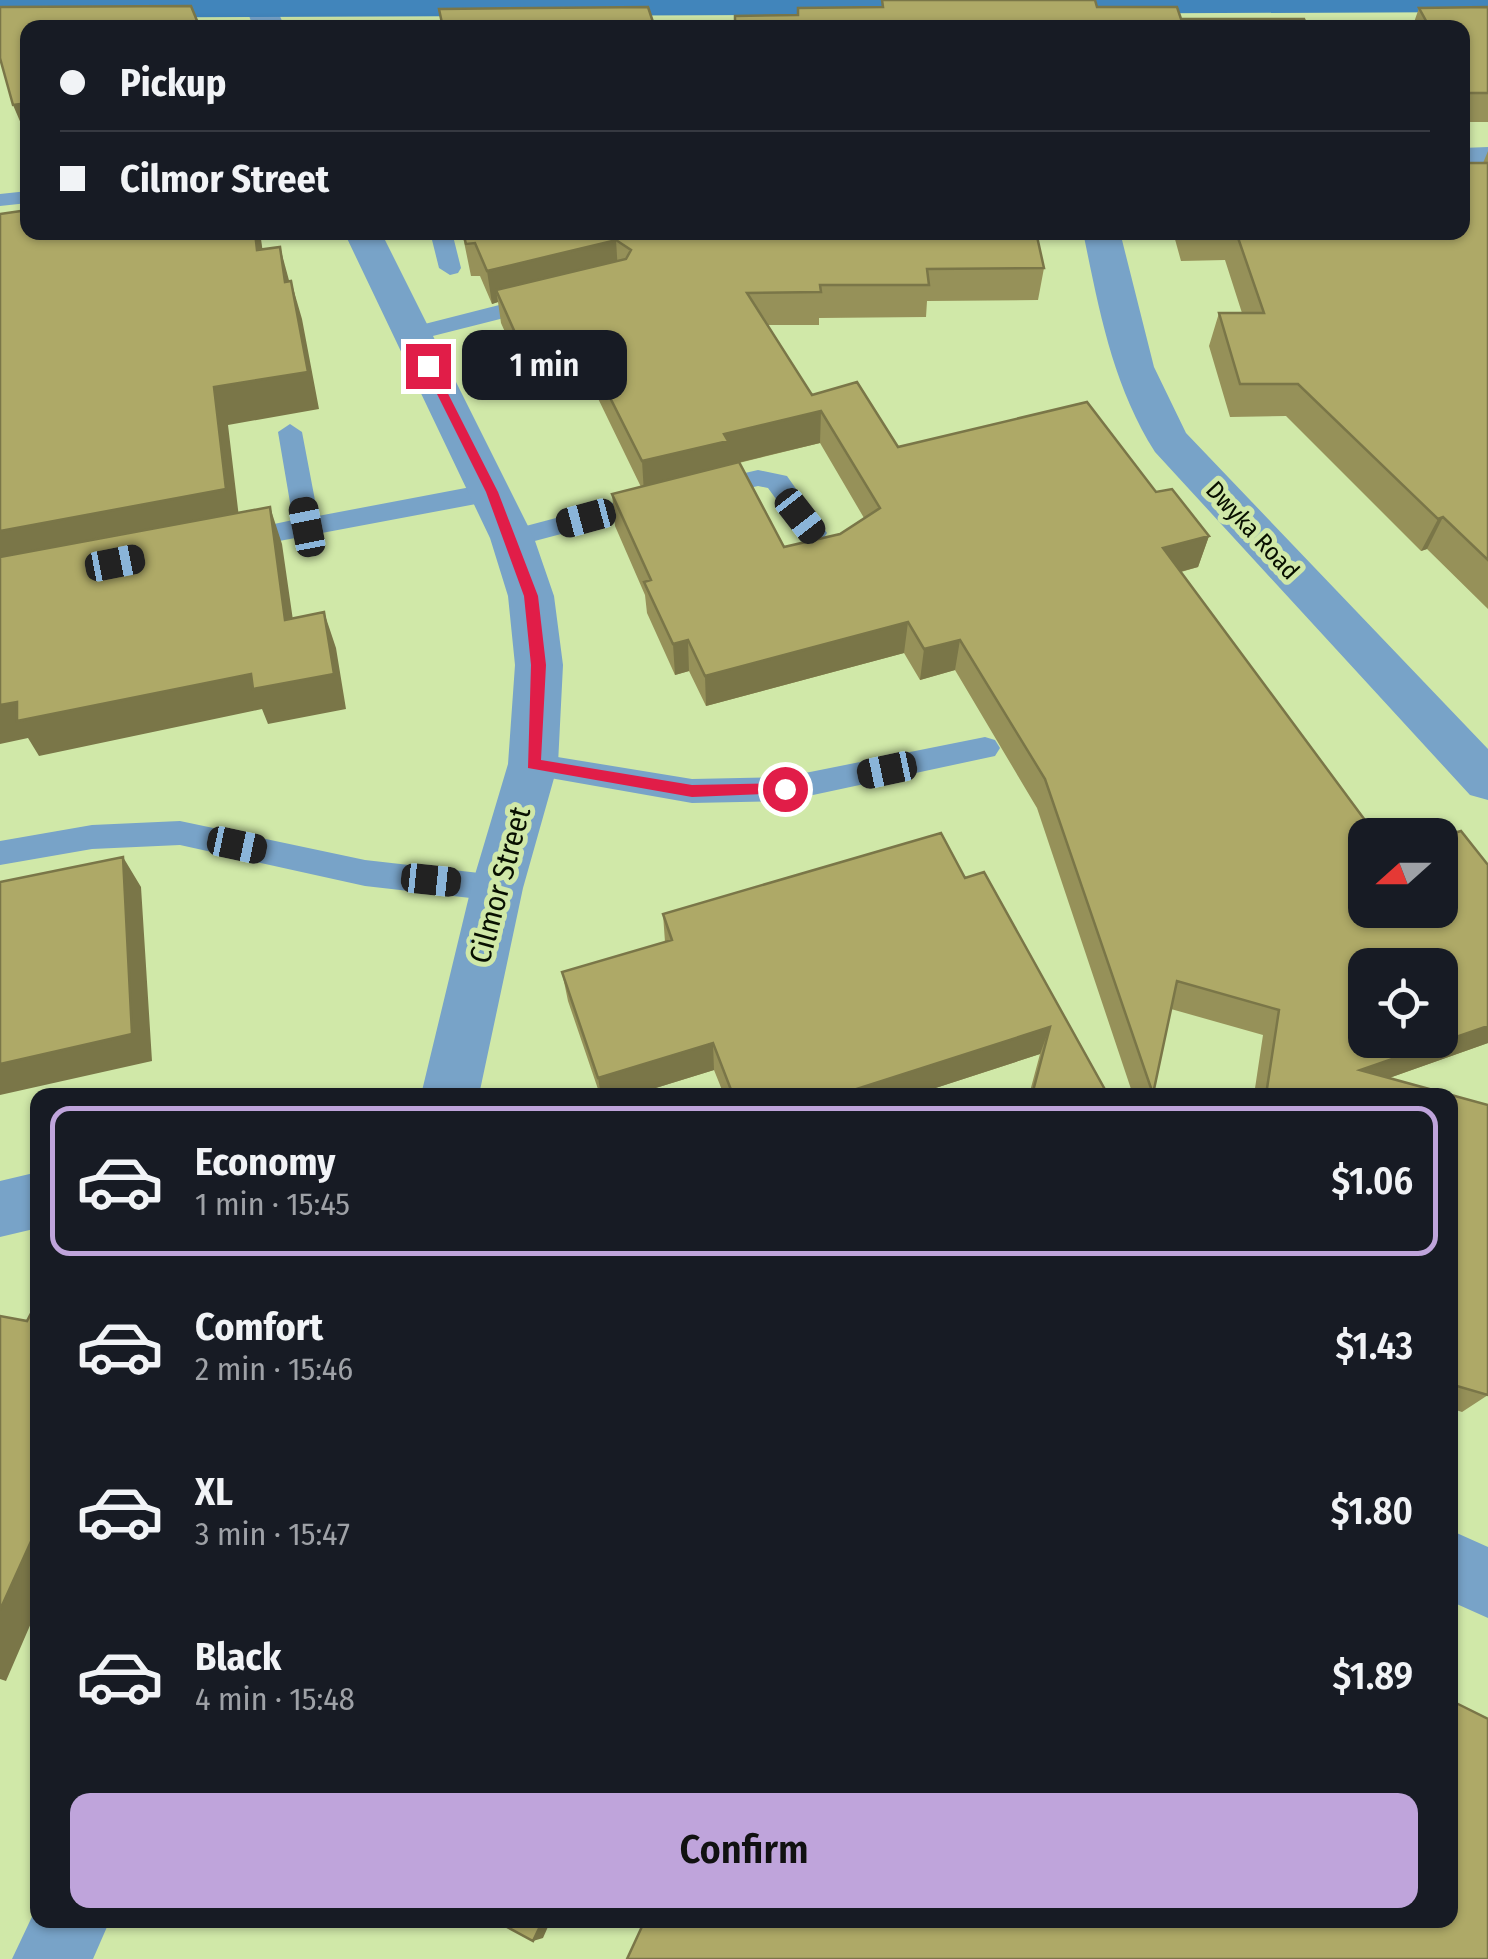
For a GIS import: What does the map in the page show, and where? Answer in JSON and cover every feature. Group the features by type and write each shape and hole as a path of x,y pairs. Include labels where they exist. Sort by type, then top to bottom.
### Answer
{"main road":[{"path":"0,9 265,12 1488,3"}],"street":[{"name":"Cilmor Street","path":"366,240 512,538 531,596 538,665 533,764 497,888 452,1088"},
{"name":"Dwyka Road","path":"1102,240 1137,382 1170,442 1488,781"},
{"path":"0,1209 30,1202"},
{"path":"1458,1570 1488,1583"}],"lane":[{"path":"443,240 450,268"},
{"path":"413,334 563,296"},
{"path":"290,432 307,527"},
{"path":"512,538 758,478 778,482 786,499 814,533"},
{"path":"211,545 492,492"},
{"path":"533,764 692,791 785,789 984,748"},
{"path":"0,853 92,837 180,833 365,873 497,888"}],"building":[{"path":"882,0 1095,0 1097,7 1177,7 1181,19 1304,20 735,20 735,16 798,15 798,8 883,7"},
{"path":"191,6 197,20 20,20 20,104 13,105 0,58 0,7"},
{"path":"648,7 652,20 441,20 439,9"},
{"path":"1488,7 1488,93 1470,93 1470,20 1426,20 1419,8"},
{"path":"1470,163 1488,163 1488,560 1443,517 1438,519 1298,384 1240,384 1219,313 1264,313 1239,240 1470,240"},
{"path":"20,211 20,240 256,240 257,250 280,247 285,282 291,281 308,372 214,387 226,489 0,531 0,214"},
{"path":"465,240 616,240 487,271 475,243 466,244"},
{"path":"616,240 1038,240 1044,268 927,269 929,285 820,285 821,292 747,293 812,395 857,382 898,447 1087,402 1156,492 1172,489 1209,536 1163,548 1363,818 1348,818 1348,928 1458,928 1458,832 1488,865 1488,1026 1458,1036 1458,948 1348,948 1348,1058 1395,1058 1360,1070 1426,1088 1267,1088 1279,1010 1177,981 1154,1088 1151,1088 1045,779 960,640 924,649 908,622 705,676 688,640 673,644 644,582 651,580 612,494 739,462 784,547 840,534 880,508 821,411 724,434 728,441 642,461 587,352 529,364 496,290 626,259 631,250"},
{"path":"270,507 285,620 324,612 334,674 253,689 251,674 17,721 17,702 0,705 0,557"},
{"path":"941,833 965,878 984,872 1104,1088 1034,1088 1050,1027 860,1088 730,1088 713,1043 598,1078 562,972 672,940 663,914"},
{"path":"123,857 132,1034 0,1064 0,882"},
{"path":"1458,1097 1488,1105 1488,1395 1458,1386"},
{"path":"30,1315 30,1544 0,1610 0,1316 27,1321"},
{"path":"1458,1704 1488,1719 1488,1959 627,1959 641,1928 1458,1928"},
{"path":"509,1928 539,1928 533,1941"}],"route":[{"path":"428,366 492,492 531,596 538,665 533,764 692,791 785,789"}]}
